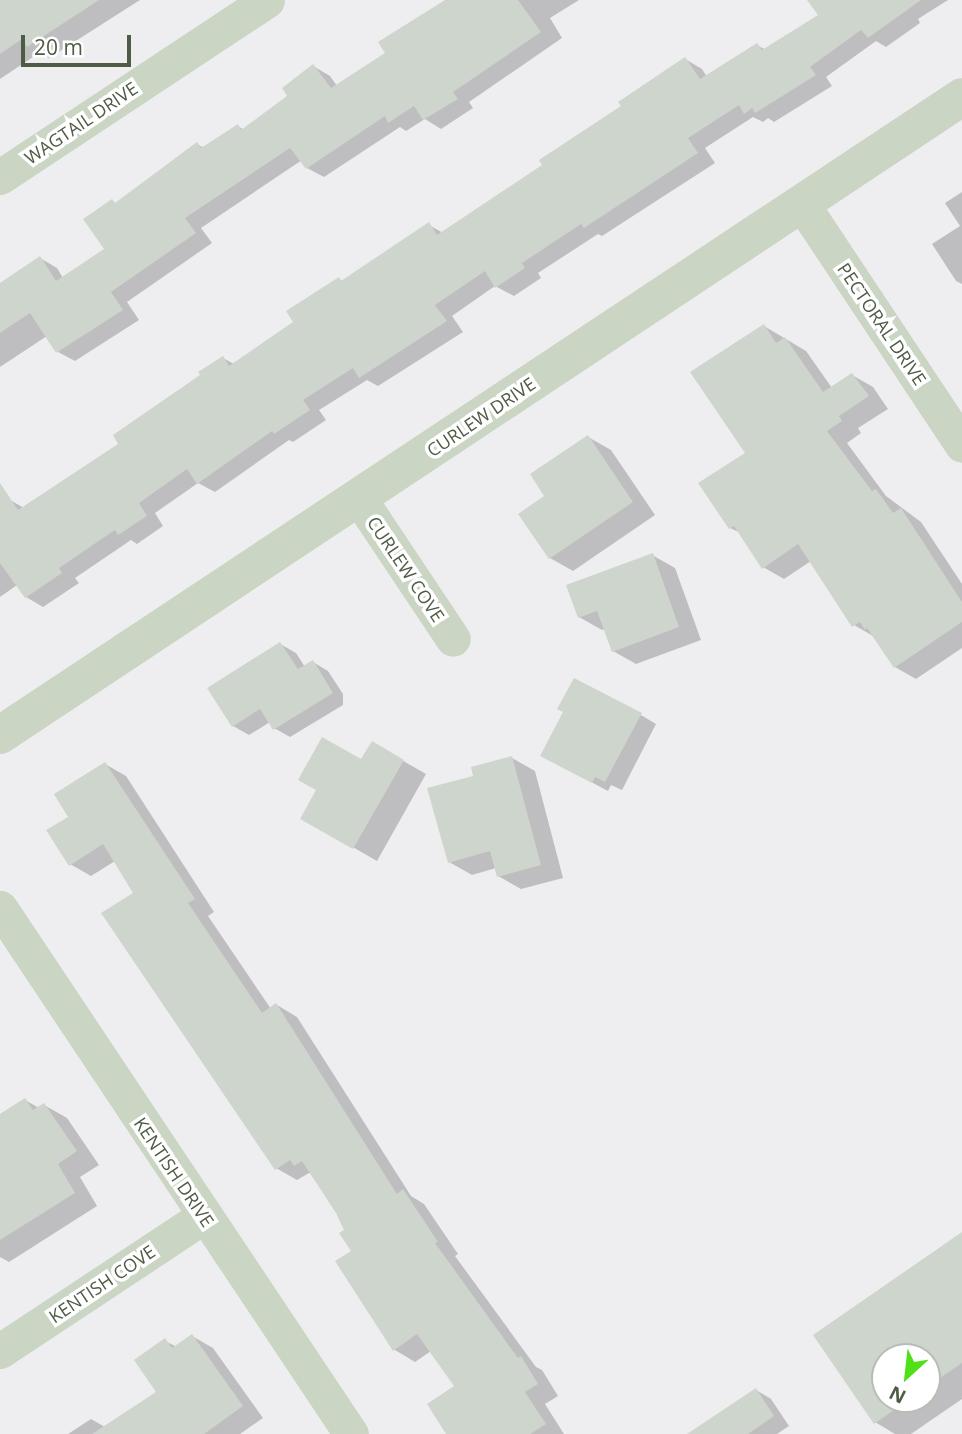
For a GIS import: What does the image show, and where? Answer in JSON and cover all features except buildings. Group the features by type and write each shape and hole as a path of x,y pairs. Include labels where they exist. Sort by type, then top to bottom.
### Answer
{"street":[{"name":"WAGTAIL DRIVE","path":"0,177 267,0"},
{"name":"CURLEW DRIVE","path":"0,735 962,97"},
{"name":"PECTORAL DRIVE","path":"802,204 962,445"},
{"name":"CURLEW COVE","path":"359,498 453,639"},
{"name":"KENTISH DRIVE","path":"0,908 351,1434"},
{"name":"KENTISH COVE","path":"0,1351 204,1216"}]}
